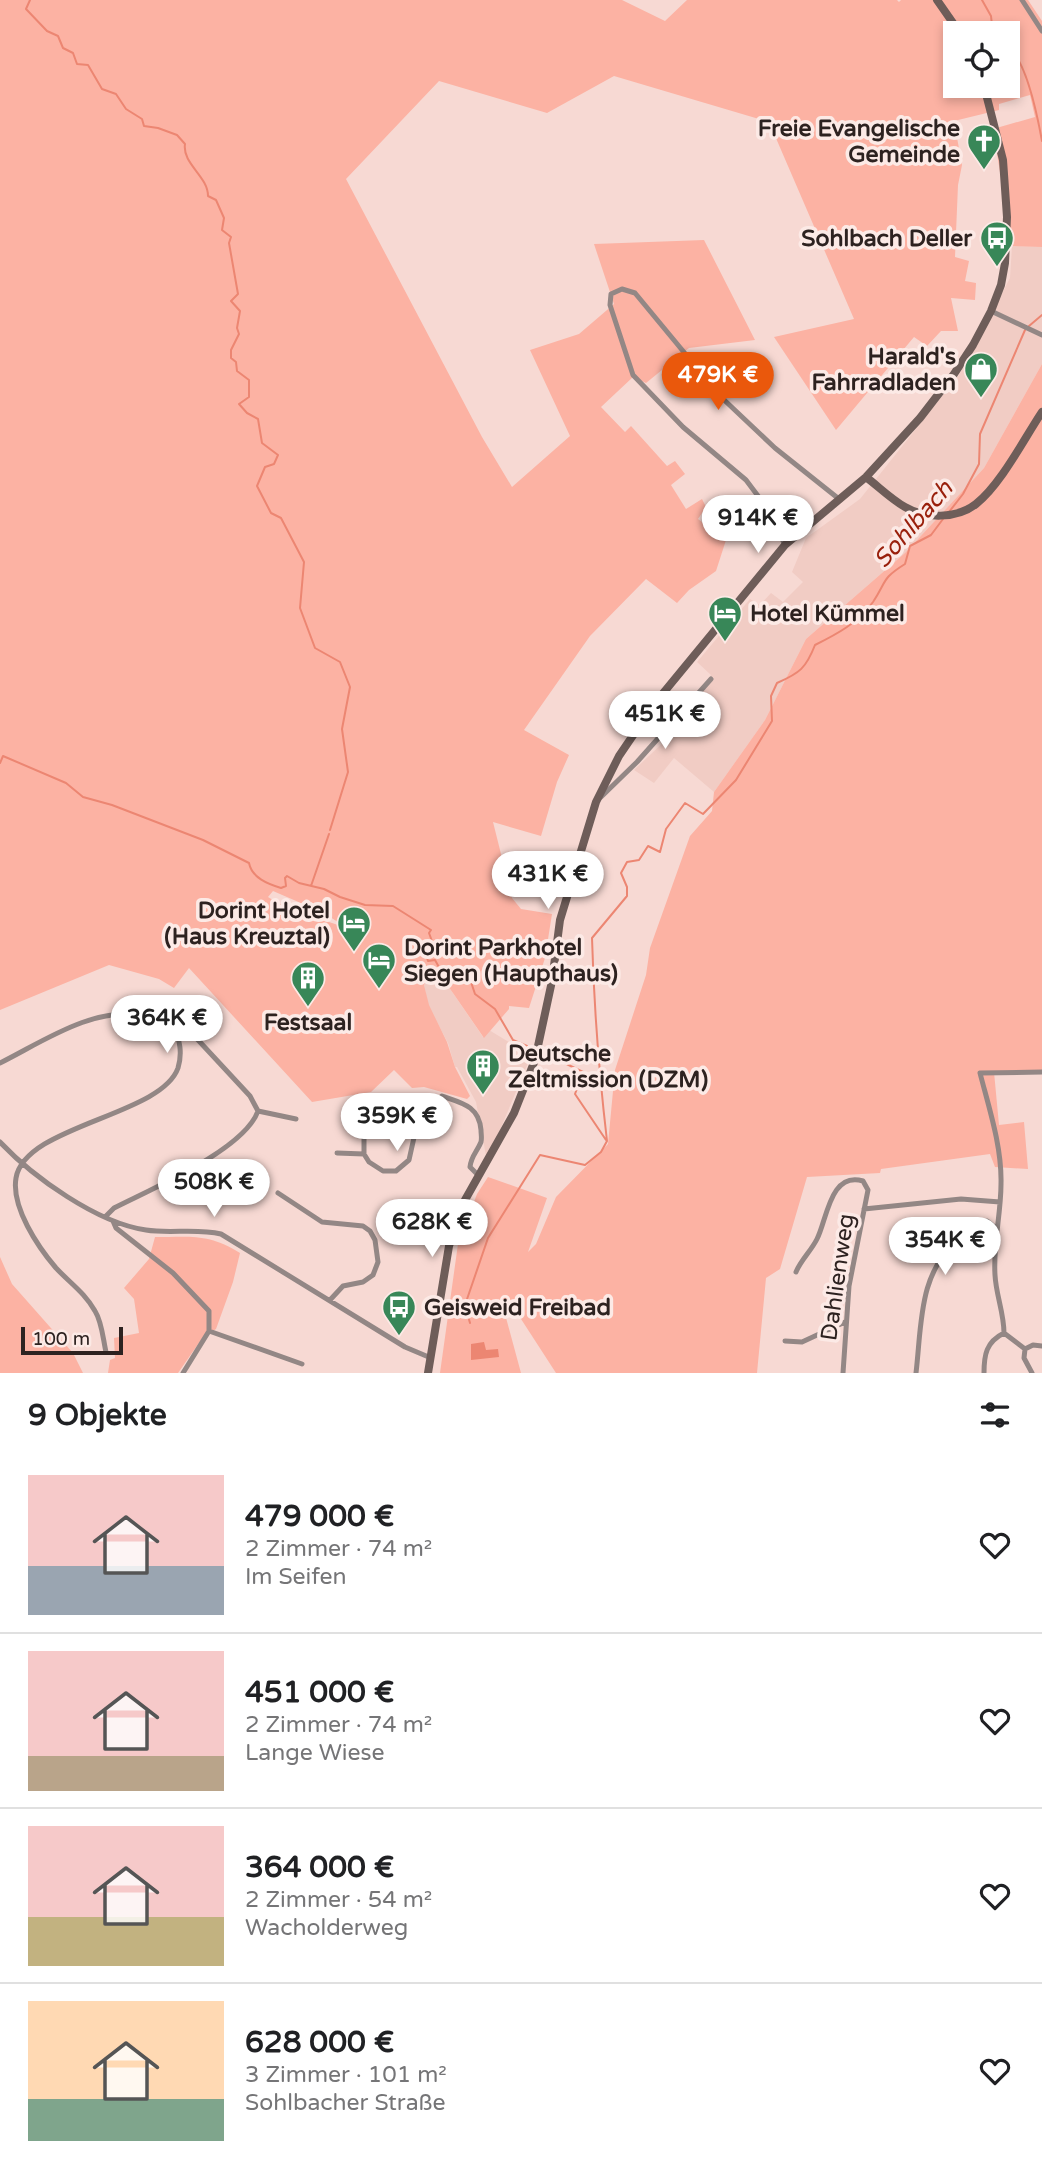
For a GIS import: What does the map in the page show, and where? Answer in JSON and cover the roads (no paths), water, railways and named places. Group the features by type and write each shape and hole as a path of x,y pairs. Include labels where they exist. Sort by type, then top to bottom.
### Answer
{"street":[{"path":"937,0 952,21"},
{"path":"1022,0 1042,31"},
{"path":"428,1373 449,1246 465,1200 514,1113 535,1060 560,920 596,802 635,731 696,651 785,545 866,477 893,449 954,374 991,311 1001,285 1005,263 1007,217 1003,160 987,98"},
{"path":"785,545 767,508 746,480 683,427 633,376 610,305 611,294 622,289 635,293 721,397 775,447 839,499"},
{"path":"991,311 1042,335"},
{"path":"866,477 904,507 921,514 939,516 957,513 974,506 990,491 1042,412"},
{"path":"596,802 637,762 711,678"},
{"path":"0,1063 104,1015 124,1013 158,1018 172,1027 181,1049 177,1070 159,1090 68,1131 36,1150 21,1165 16,1178 16,1195 27,1227 56,1267 83,1293 97,1314 106,1352"},
{"path":"172,1027 186,1027 250,1096 258,1111"},
{"path":"1004,1333 1004,1319 995,1276 1000,1160 980,1073 1042,1072"},
{"path":"352,1124 364,1130 364,1154 372,1165 383,1171 396,1171 411,1154 417,1124 442,1096 468,1104 478,1115 482,1140 471,1158 470,1167 479,1175"},
{"path":"258,1111 296,1119"},
{"path":"105,1217 114,1208 205,1161 251,1125 258,1111"},
{"path":"0,1142 21,1165 92,1211 113,1221 148,1231 221,1234 405,1347 431,1358"},
{"path":"337,1153 364,1154"},
{"name":"Dahlienweg","path":"796,1272 817,1239 837,1189 851,1179 863,1181 868,1190 852,1263 845,1322 844,1373"},
{"path":"278,1193 322,1222 363,1226 375,1240 378,1262 373,1275 363,1282 343,1286 330,1300"},
{"path":"863,1209 961,1199 999,1202"},
{"path":"113,1221 116,1228 173,1273 209,1311 209,1331 184,1373"},
{"path":"916,1373 923,1302 929,1278 942,1255 965,1232 987,1222 996,1228"},
{"path":"785,1341 802,1342 845,1322"},
{"path":"209,1331 302,1364"},
{"path":"1004,1333 1025,1349"},
{"path":"984,1373 987,1347 1004,1333"},
{"path":"1025,1349 1033,1345 1042,1346"},
{"path":"1025,1349 1024,1358 1032,1373"}],"waterway":[{"path":"30,0 26,9 47,31 58,36 63,48 73,53 77,64 88,65 102,89 116,94 126,109 142,119 144,126 177,135 185,144 187,158 204,182 208,196 216,200 224,218 222,230 231,237 229,243 238,294 231,301 240,311 237,328 239,334 231,350 231,358 236,362 237,371 249,380 249,397 239,404 247,413 258,419 262,443 278,455 274,464 265,467 257,486 271,513 281,518 304,562 300,608 315,648 340,662 350,687 342,729 348,772 330,830"},
{"name":"Sohlbach","path":"982,0 992,21"},
{"name":"Sohlbach","path":"1020,62 1042,141"},
{"name":"Sohlbach","path":"1029,326 1042,315"},
{"name":"Sohlbach","path":"949,512 963,494 979,464 980,434 1025,330"},
{"name":"Sohlbach","path":"470,1323 465,1305 488,1238 540,1155 585,1165 601,1152 607,1141 597,1040 592,938 627,896 627,887 621,873 627,862 639,860 648,846 660,852 666,829 685,803 703,814 736,780 772,721 771,696 777,683 801,669 815,645 861,616 888,577 905,564 910,546 931,535 943,519"},
{"path":"0,763 3,756 66,783 83,797 112,805 203,840 249,863 253,873 281,888 286,886 287,876 299,883 324,889 365,905 393,906 431,930 429,933 437,955 427,958 428,961 435,960 449,977 470,979 475,994 495,1009 513,1040 527,1046"},
{"path":"311,886 329,834"},
{"path":"548,1055 583,1072 575,1094 606,1140"}],"place":[{"name":"Freie Evangelische Gemeinde","path":"984,171"},
{"name":"Sohlbach Deller","path":"997,268"},
{"name":"Harald's Fahrradladen","path":"981,399"},
{"name":"Hotel Kümmel","path":"725,643"},
{"name":"Dorint Hotel (Haus Kreuztal)","path":"354,953"},
{"name":"Dorint Parkhotel Siegen (Haupthaus)","path":"379,990"},
{"name":"Festsaal","path":"308,1008"},
{"name":"Deutsche Zeltmission (DZM)","path":"483,1096"},
{"name":"Geisweid Freibad","path":"399,1337"}]}
